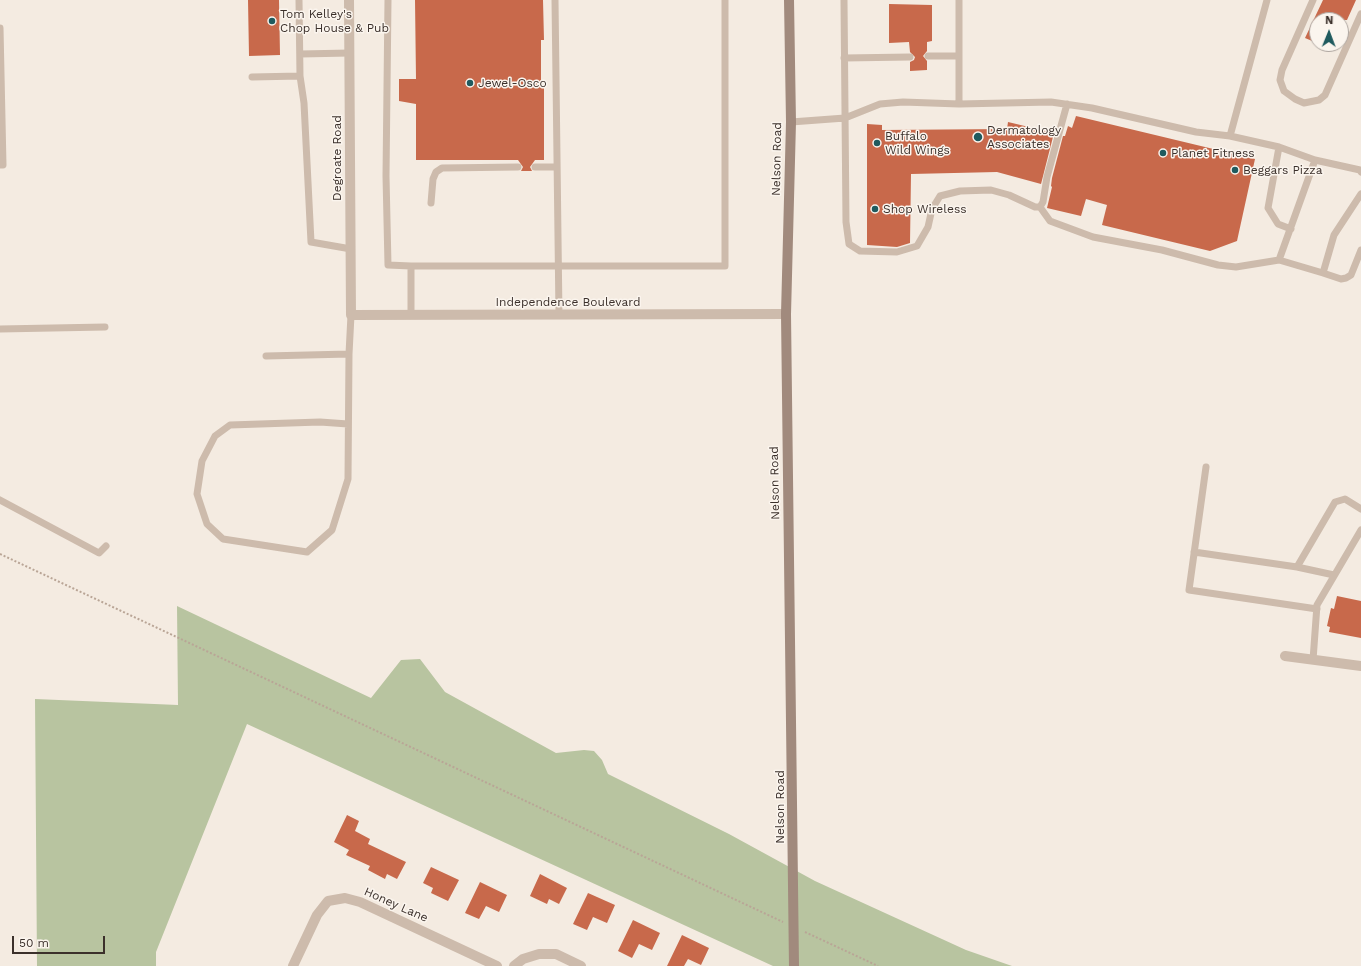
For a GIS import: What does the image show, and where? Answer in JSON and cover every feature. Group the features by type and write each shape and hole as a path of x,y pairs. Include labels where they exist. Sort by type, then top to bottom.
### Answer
{"street":[{"name":"Degroate Road","path":"349,0 351,315"},
{"name":"Nelson Road","path":"789,0 791,122 786,314 794,966"},
{"name":"Independence Boulevard","path":"351,315 786,314"},
{"path":"1286,656 1361,666"},
{"name":"Honey Lane","path":"293,966 317,915 328,901 345,898 360,902 497,966"},
{"path":"514,966 523,959 539,954 556,954 581,966"}],"lane":[{"path":"299,0 300,76 304,103 311,242 351,249"},
{"path":"388,0 386,176 388,265 558,267 725,266 725,0"},
{"path":"555,0 559,315"},
{"path":"844,0 846,222 849,244 860,251 897,252 917,246 928,227 932,209 940,196 960,191 991,190 1009,195 1034,207 1040,206 1043,202 1047,177 1067,104"},
{"path":"959,0 959,104"},
{"path":"1230,136 1267,0"},
{"path":"1313,0 1282,70 1280,80 1284,90 1295,99 1304,102 1319,100 1325,95 1361,14"},
{"path":"0,28 3,165 0,165"},
{"path":"300,54 350,53"},
{"path":"928,56 959,56"},
{"path":"844,58 910,57"},
{"path":"252,77 300,76"},
{"path":"791,122 845,118 880,104 903,102 959,104 1051,102 1067,104 1196,132 1230,136 1279,147 1315,160 1361,171"},
{"path":"1279,147 1268,208 1278,224 1291,229"},
{"path":"1279,260 1315,160"},
{"path":"431,203 433,179 436,172 442,168 518,167"},
{"path":"535,167 557,167"},
{"path":"1323,273 1334,235 1361,194"},
{"path":"1040,206 1050,221 1093,237 1162,250 1218,265 1236,267 1279,260 1341,279 1351,275 1361,250"},
{"path":"411,266 411,315"},
{"path":"348,424 320,422 230,425 215,436 202,461 197,494 207,524 223,539 307,552 332,530 348,479 349,354 351,315"},
{"path":"0,330 105,327"},
{"path":"266,356 349,354"},
{"path":"1206,467 1189,590 1317,609"},
{"path":"1297,568 1335,502 1345,499 1361,509"},
{"path":"0,500 99,553 106,546"},
{"path":"1313,660 1317,609 1334,575 1361,530"},
{"path":"1194,552 1334,575"}],"path":[{"path":"0,554 775,918"},
{"path":"804,932 878,966"}],"green space":[{"path":"177,606 371,698 401,660 420,659 445,692 556,753 584,750 594,751 602,760 608,774 729,834 815,881 966,950 1012,966 773,966 247,724 156,952 156,966 37,966 35,699 178,705"}],"building":[{"path":"248,0 279,0 280,55 249,56"},
{"name":"Jewel-Osco","path":"415,0 543,0 544,40 541,40 541,87 544,87 544,160 535,160 530,167 532,171 521,171 523,167 518,160 416,160 416,104 399,101 399,79 416,79"},
{"path":"1323,0 1356,0 1349,16 1349,12 1317,12"},
{"path":"889,4 932,5 932,41 927,42 927,51 923,56 927,61 927,70 910,71 910,62 914,60 915,57 910,52 909,42 889,43"},
{"path":"1309,30 1309,40 1305,38"},
{"path":"1076,116 1255,159 1237,241 1210,251 1102,225 1107,205 1086,199 1081,216 1047,208 1052,187 1052,178 1063,136 1065,136 1068,126 1072,128"},
{"path":"1008,122 1054,133 1041,184 997,172 911,174 910,243 897,247 867,245 867,124 882,125 882,130 1007,129"},
{"path":"1337,596 1361,601 1361,638 1329,632 1330,627 1327,626 1331,608 1334,609"},
{"path":"347,815 359,821 355,831 370,839 368,844 406,862 397,879 387,874 385,879 368,870 370,866 346,855 349,850 334,842"},
{"path":"431,867 459,880 448,901 431,893 433,888 423,883"},
{"path":"540,874 567,888 559,904 549,899 547,904 530,896"},
{"path":"480,882 507,895 499,912 486,906 479,919 465,913"},
{"path":"588,893 615,905 607,923 593,917 587,930 573,924"},
{"path":"633,920 660,933 652,950 639,944 632,958 618,951"},
{"path":"682,935 709,948 701,965 688,959 684,966 667,966"}],"place":[{"name":"Tom Kelley's Chop House & Pub","path":"272,21"},
{"name":"Jewel-Osco","path":"470,83"},
{"name":"Dermatology Associates","path":"978,137"},
{"name":"Buffalo Wild Wings","path":"877,143"},
{"name":"Planet Fitness","path":"1163,153"},
{"name":"Beggars Pizza","path":"1235,170"},
{"name":"Shop Wireless","path":"875,209"}]}
